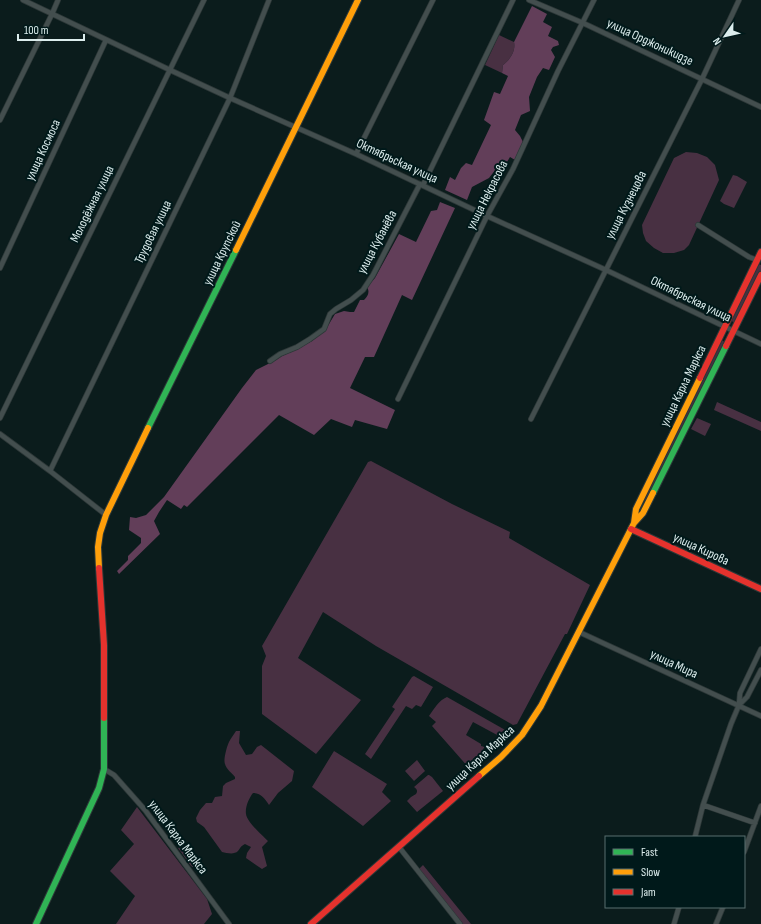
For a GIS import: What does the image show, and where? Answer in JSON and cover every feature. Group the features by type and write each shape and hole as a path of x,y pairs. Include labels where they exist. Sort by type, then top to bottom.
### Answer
{"main road":[{"name":"улица Крупской","path":"36,924 99,788 104,770 104,646 98,547 100,533 106,515 358,0"},
{"name":"улица Карла Маркса","path":"633,526 636,509 759,261 761,252"},
{"name":"улица Карла Маркса","path":"310,924 501,757 522,735 541,706 633,526 643,513 761,275"},
{"name":"улица Кирова","path":"633,526 761,589"}],"street":[{"name":"Октябрьская улица","path":"23,0 230,98 356,154 606,270 761,344"},
{"path":"0,120 58,0"},
{"name":"Молодёжная улица","path":"0,418 204,0"},
{"name":"Трудовая улица","path":"50,471 230,98 269,0"},
{"path":"356,154 433,0"},
{"name":"улица Кубанёва","path":"270,361 280,354 297,347 324,329 330,314 336,308 351,300 363,290 373,275 421,185 513,0"},
{"name":"улица Орджоникидзе","path":"529,0 761,106"},
{"name":"улица Некрасова","path":"398,399 487,216 513,169 555,78 594,0"},
{"name":"улица Кузнецова","path":"531,419 702,79 739,0"},
{"name":"улица Космоса","path":"0,268 106,40"},
{"path":"698,225 749,257 759,261"},
{"path":"0,434 106,515"},
{"name":"улица Мира","path":"578,632 761,716"},
{"path":"739,706 740,693 761,650"},
{"path":"695,836 703,805 731,724 739,706 747,697 761,670"},
{"name":"улица Карла Маркса","path":"104,770 114,775 145,810 228,924"},
{"path":"703,805 755,823"},
{"path":"745,849 761,806"},
{"path":"399,847 460,924"},
{"path":"674,924 679,908"},
{"path":"716,924 723,908"}],"shaded area":[{"path":"532,6 547,14 543,22 552,27 548,36 558,41 559,45 553,47 551,50 555,57 549,70 543,68 537,77 529,97 530,111 521,115 515,130 523,142 515,160 510,157 507,162 503,160 489,178 472,187 467,200 445,190 450,177 455,180 461,168 466,163 472,165 491,125 484,120 494,92 500,94 508,76 502,73 503,65 512,55 514,42"},
{"path":"499,35 514,42 512,55 503,65 502,73 485,65"},
{"path":"686,152 697,153 707,157 715,165 719,180 689,245 684,250 674,253 663,253 646,241 642,225 674,158"},
{"path":"733,175 747,182 734,208 720,201"},
{"path":"440,202 455,208 412,300 402,295 374,357 365,357 350,388 395,410 387,429 355,420 352,427 331,419 314,435 279,415 187,507 184,505 181,509 167,500 154,521 160,534 119,574 117,571 128,560 128,556 141,543 141,538 129,530 130,517 136,518 146,515 164,497 256,370 312,341 326,329 335,314 344,311 354,312 360,300 364,300 367,295 367,287 375,278 399,234 416,242 431,211 437,210"},
{"path":"758,264 761,265 761,271 735,323 730,320"},
{"path":"721,340 725,342 647,501 643,499"},
{"path":"717,402 761,422 761,431 714,410"},
{"path":"697,418 711,424 705,436 691,429"},
{"path":"371,461 452,504 510,532 509,538 590,585 567,634 565,634 517,724 513,725 376,646 323,612 298,658 361,700 316,754 262,714 262,666 266,656 262,646 368,462"},
{"path":"414,676 433,687 421,707 416,705 412,709 406,706 371,759 365,754 395,709 392,707"},
{"path":"447,697 507,731 501,739 499,736 473,722 466,735 481,744 481,746 485,747 483,749 487,753 469,768 432,726 436,722 429,716 439,702"},
{"path":"236,731 240,731 239,743 246,755 252,754 257,747 261,745 294,771 292,781 278,793 269,805 258,794 253,793 246,808 246,814 249,821 268,841 262,847 267,866 262,869 246,858 251,847 245,844 235,853 222,852 204,827 197,822 196,818 206,803 212,803 215,797 222,796 223,786 226,783 235,779 226,766 224,759 228,744"},
{"path":"334,751 387,784 382,792 391,801 363,826 312,787"},
{"path":"417,760 425,771 414,781 405,771"},
{"path":"428,775 432,777 443,791 417,812 407,801 417,793 417,790 414,787"},
{"path":"137,807 207,899 212,914 204,924 116,924 135,896 110,871 134,844 121,830"},
{"path":"187,844 196,860 193,867 178,848"},
{"path":"423,865 471,924 463,924 419,869"}],"traffic: fast":[{"path":"148,428 236,250"},
{"path":"653,493 726,346"},
{"path":"36,924 99,788 104,769 104,718"}],"traffic: slow":[{"path":"236,250 358,0"},
{"path":"634,523 636,509 700,378"},
{"path":"99,568 98,547 100,533 106,515 148,428"},
{"path":"479,776 501,757 522,735 541,706 634,523 643,513 653,493"}],"traffic: jam":[{"path":"700,378 761,252"},
{"path":"726,346 761,275"},
{"path":"631,529 761,589"},
{"path":"99,568 104,645 104,718"},
{"path":"311,924 479,776"}]}
